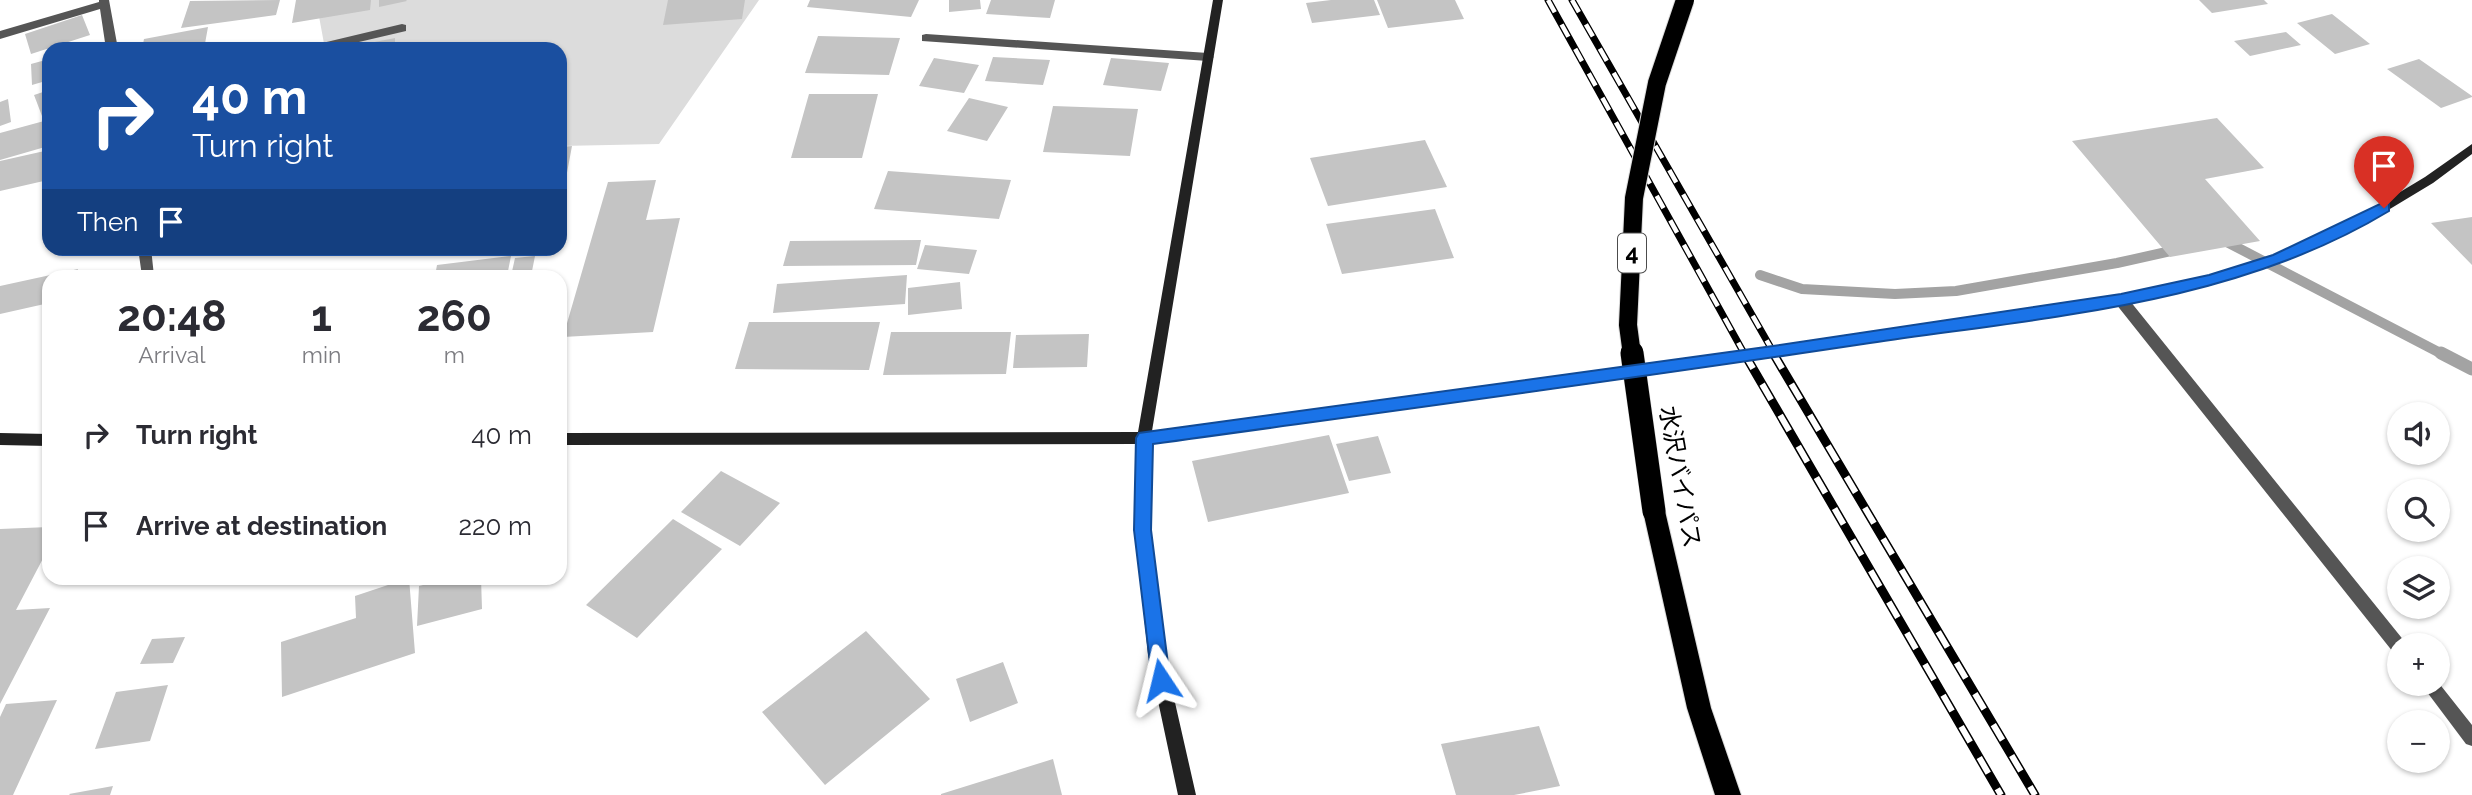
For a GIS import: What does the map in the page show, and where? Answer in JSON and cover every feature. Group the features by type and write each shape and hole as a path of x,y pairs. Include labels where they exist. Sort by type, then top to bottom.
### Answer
{"highway":[{"name":"水沢バイパス","path":"1685,0 1657,83 1634,198 1628,325 1654,510 1699,708 1728,795"}],"street":[{"path":"1187,795 1156,654 1143,530 1144,438 1218,0"},
{"path":"0,35 104,2 111,42"},
{"path":"343,42 402,28"},
{"path":"926,38 1208,57"},
{"path":"567,439 1144,438 1773,352 2121,300 2209,281 2278,258 2361,221 2429,180 2472,148"},
{"path":"2121,300 2388,633"},
{"path":"0,439 42,440"},
{"path":"2439,696 2472,738"}],"shaded area":[{"path":"316,0 759,0 659,144 567,146 567,42 324,42"}],"building":[{"path":"280,0 276,15 181,28 190,1"},
{"path":"296,0 371,0 370,10 292,23"},
{"path":"379,0 406,0 407,1 379,7"},
{"path":"668,0 745,0 742,19 663,25"},
{"path":"810,0 919,0 911,17 807,7"},
{"path":"949,0 980,0 981,9 949,12"},
{"path":"991,0 1055,0 1050,18 986,14"},
{"path":"1374,0 1380,15 1312,23 1306,3"},
{"path":"1377,0 1455,0 1464,19 1388,28"},
{"path":"2199,0 2264,0 2268,4 2212,13"},
{"path":"2332,14 2370,44 2335,54 2297,23"},
{"path":"82,15 90,35 68,42 42,42 42,50 31,54 25,34"},
{"path":"208,27 205,42 143,42 144,39"},
{"path":"2286,32 2301,45 2250,56 2234,41"},
{"path":"818,36 900,38 889,75 805,73"},
{"path":"395,38 395,42 375,42"},
{"path":"993,57 1050,60 1043,85 985,81"},
{"path":"934,58 979,65 964,93 919,86"},
{"path":"1111,58 1169,63 1161,91 1103,85"},
{"path":"2419,59 2472,97 2441,108 2387,69"},
{"path":"42,61 42,82 32,85 31,64"},
{"path":"42,92 42,116 34,95"},
{"path":"809,94 878,94 862,158 791,158"},
{"path":"969,98 1008,107 987,141 947,131"},
{"path":"8,99 11,122 0,126 0,102"},
{"path":"1053,106 1138,109 1130,156 1043,152"},
{"path":"2217,118 2264,168 2205,179 2260,241 2170,257 2072,141"},
{"path":"42,122 42,148 0,160 0,133"},
{"path":"1425,140 1447,187 1328,206 1310,158"},
{"path":"567,146 572,146 567,173"},
{"path":"42,152 42,181 0,191 0,161"},
{"path":"888,171 1011,180 999,219 874,209"},
{"path":"656,180 646,220 680,218 653,332 567,337 567,323 608,182"},
{"path":"1435,209 1454,258 1342,274 1326,224"},
{"path":"2472,217 2472,265 2431,223"},
{"path":"921,240 916,265 783,266 790,241"},
{"path":"925,245 977,250 969,274 917,269"},
{"path":"511,256 508,270 436,270 437,265"},
{"path":"535,256 532,270 512,270 515,258"},
{"path":"907,275 905,304 773,313 777,284"},
{"path":"42,277 42,305 0,314 0,286"},
{"path":"960,282 962,309 908,315 908,288"},
{"path":"749,322 880,322 869,370 735,369"},
{"path":"891,332 1011,332 1006,374 883,375"},
{"path":"1089,334 1087,367 1013,368 1016,335"},
{"path":"1329,435 1349,493 1208,522 1192,461"},
{"path":"1378,436 1391,473 1349,481 1336,444"},
{"path":"721,471 780,503 740,546 681,512"},
{"path":"673,519 722,549 637,638 586,605"},
{"path":"42,527 42,560 16,610 50,608 0,704 0,529"},
{"path":"388,585 410,585 415,653 282,697 281,642 356,618 355,596"},
{"path":"481,585 482,609 417,626 419,586"},
{"path":"866,631 930,699 825,785 762,712"},
{"path":"185,637 173,663 140,664 152,639"},
{"path":"1003,662 1018,703 970,722 956,679"},
{"path":"168,685 150,741 95,749 116,692"},
{"path":"57,700 13,795 0,795 0,717 6,704"},
{"path":"1539,726 1560,786 1514,795 1456,795 1441,744"},
{"path":"1053,759 1062,795 941,795 941,794"},
{"path":"113,786 110,795 69,794"}],"waterway":[{"path":"2221,239 2444,355"},
{"path":"1760,275 1802,289 1895,294 1956,291 2117,263 2180,249"},
{"path":"2441,353 2472,369"}],"railway":[{"path":"1548,0 1745,355"},
{"path":"1572,0 1775,355"},
{"path":"1744,353 2001,795"},
{"path":"1773,353 2035,795"}],"route":[{"path":"1161,680 1143,530 1144,438 1773,352 2121,300 2209,281 2278,258 2384,208"}]}
